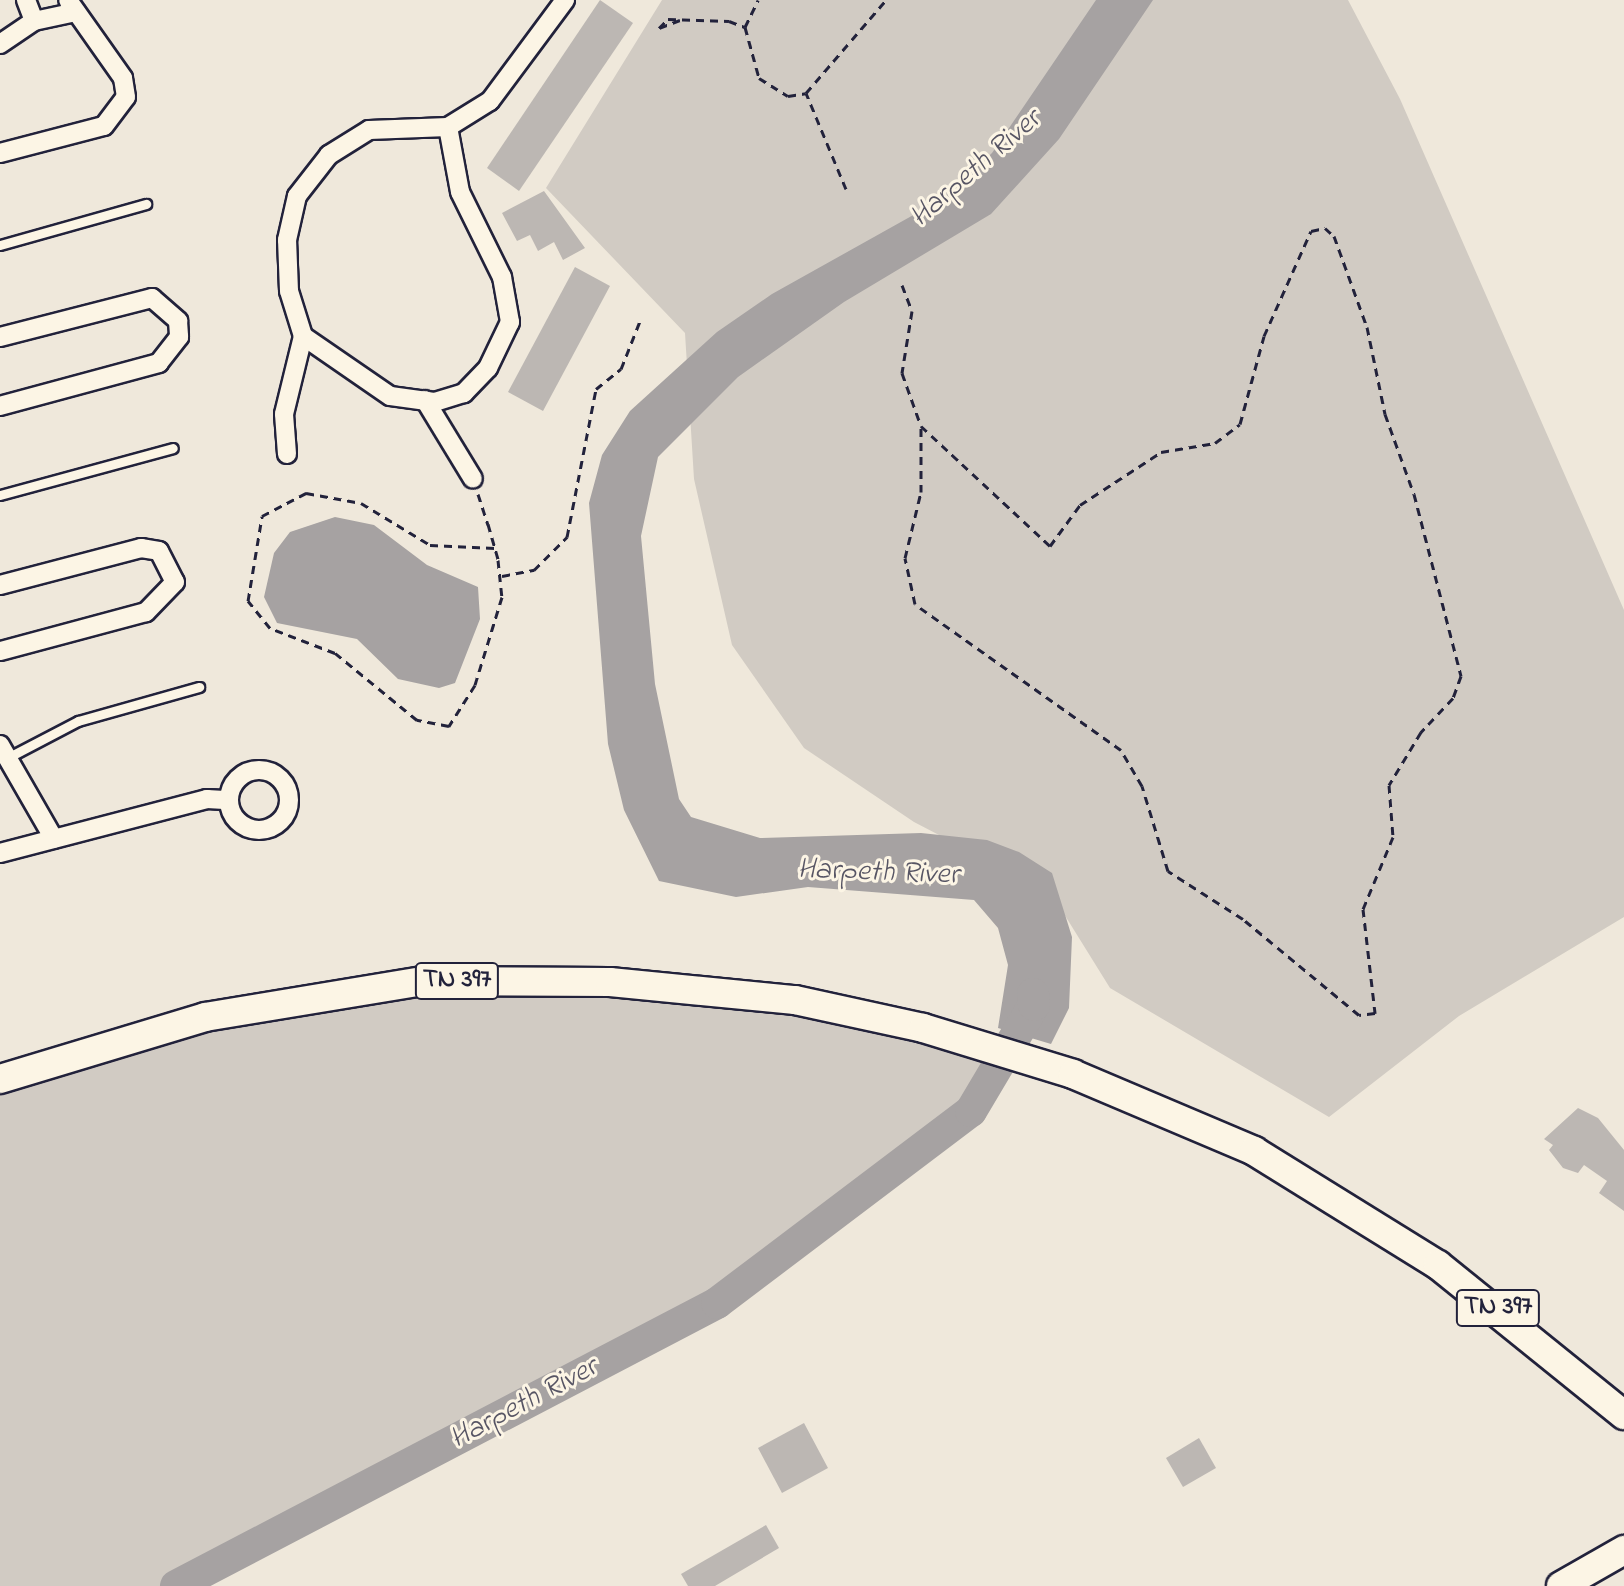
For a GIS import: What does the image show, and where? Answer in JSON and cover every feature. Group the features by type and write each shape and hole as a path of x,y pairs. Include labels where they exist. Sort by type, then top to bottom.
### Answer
{"main road":[{"name":"TN 397","path":"0,1079 205,1017 422,981 704,989 923,1028 1073,1074 1254,1151 1317,1187 1497,1307 1624,1415"},
{"path":"1561,1586 1624,1550"}],"street":[{"path":"26,0 34,21"},
{"path":"287,454 284,414 303,336 289,291 287,240 297,196 329,155 369,130 448,127 500,91 565,0"},
{"path":"0,44 34,21 72,6 123,78 121,106 104,126 0,153"},
{"path":"303,336 366,383 425,400 464,393 488,368 510,322 505,285 460,192 448,127"},
{"path":"0,337 152,298 178,321 179,337 159,363 0,406"},
{"path":"425,400 473,479"},
{"path":"0,585 141,548 159,551 175,582 146,612 0,651"},
{"path":"4,751 54,839"},
{"path":"0,853 207,799 229,800"}],"lane":[{"path":"0,245 146,204"},
{"path":"0,495 173,448"},
{"path":"4,751 78,721 199,687"}],"path":[{"path":"758,0 745,27 759,78 788,96 806,93 886,0"},
{"path":"680,20 663,31 659,28 659,22 680,20 745,27"},
{"path":"806,93 846,189"},
{"path":"902,285 912,311 902,373 921,426 921,492 905,558 915,604 1121,750 1142,786 1168,871 1243,919 1359,1015 1375,1013 1363,909 1393,837 1389,785 1421,732 1453,698 1461,676 1414,494 1385,414 1367,327 1334,236 1325,228 1311,231 1268,325 1240,424 1215,443 1161,452 1095,494 1073,512 1058,543 1031,535 921,426"},
{"path":"501,576 534,570 567,537 596,389 621,369 640,321"},
{"path":"473,479 495,548 501,576 498,618 475,685 457,720 441,729 417,720 335,653 281,636 248,601 262,516 306,493 361,503 430,545 495,548"}],"shaded area":[{"path":"662,0 1348,0 1400,99 1624,610 1624,917 1459,1016 1329,1117 1110,988 1051,893 914,822 804,748 732,645 694,479 685,333 546,188"},
{"path":"704,989 1002,1052 971,1111 717,1303 176,1586 0,1586 0,1079 314,996"}],"water":[{"path":"1096,0 1153,0 1059,139 991,214 844,302 738,377 658,457 641,536 655,684 679,799 691,817 760,838 921,833 987,840 1019,852 1052,873 1072,937 1069,1008 1051,1044 998,1028 1008,965 998,928 974,900 808,887 736,897 659,881 624,810 608,744 589,503 602,455 630,411 717,332 772,294 942,199 992,153"},
{"path":"335,517 374,525 427,565 478,587 480,619 455,683 439,688 398,679 357,639 277,623 264,597 274,553 290,532"}],"building":[{"path":"600,0 633,23 519,191 487,168"},
{"path":"544,191 585,248 563,260 554,242 538,251 530,235 517,241 502,213"},
{"path":"575,267 610,286 543,411 508,392"},
{"path":"1578,1108 1598,1118 1624,1150 1624,1211 1599,1193 1607,1181 1584,1165 1578,1173 1563,1168 1549,1150 1553,1145 1544,1139"},
{"path":"804,1423 828,1468 782,1493 758,1448"},
{"path":"1199,1438 1216,1468 1183,1487 1166,1458"},
{"path":"766,1525 779,1548 715,1586 688,1586 681,1574"}],"waterway":[{"name":"Harpeth River","path":"176,1586 717,1303 971,1111 1034,1005 1033,994"}]}
